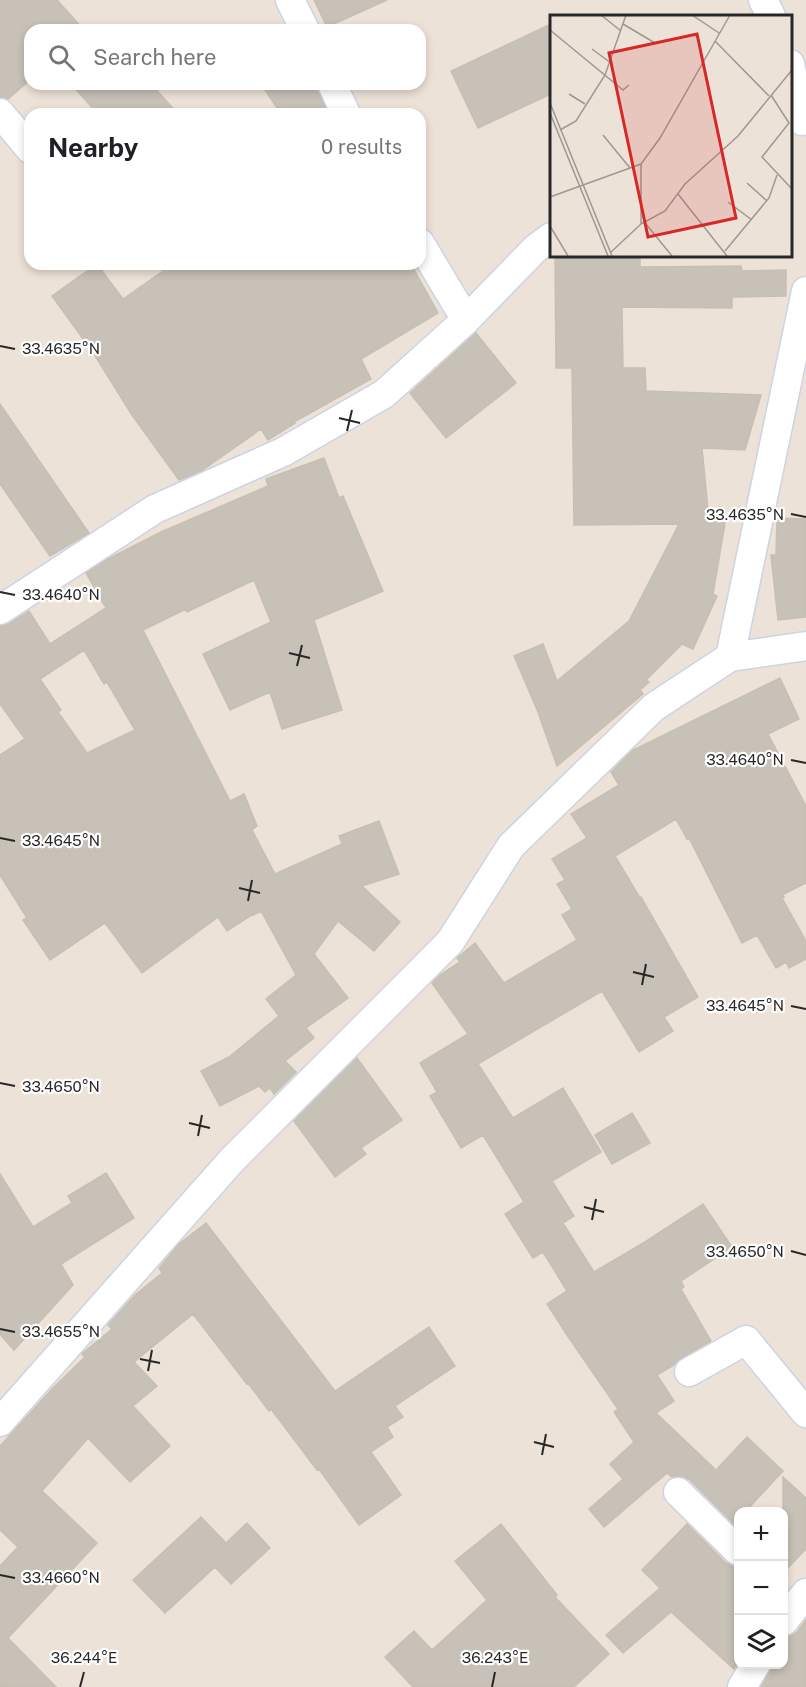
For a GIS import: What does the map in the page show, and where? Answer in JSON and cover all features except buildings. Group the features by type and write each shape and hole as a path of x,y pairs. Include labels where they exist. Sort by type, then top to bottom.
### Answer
{"street":[{"path":"290,0 302,24"},
{"path":"763,0 770,15"},
{"path":"791,76 799,122"},
{"path":"335,90 343,108"},
{"path":"0,113 24,142"},
{"path":"0,610 154,509 283,452 384,394 466,320 535,249 550,238"},
{"path":"426,253 466,320"},
{"path":"730,657 806,291"},
{"path":"0,1422 232,1160 450,942 511,846 654,707 730,657 806,646"},
{"path":"689,1372 746,1340 806,1413"},
{"path":"678,1492 734,1547"},
{"path":"742,1687 753,1669"}]}
